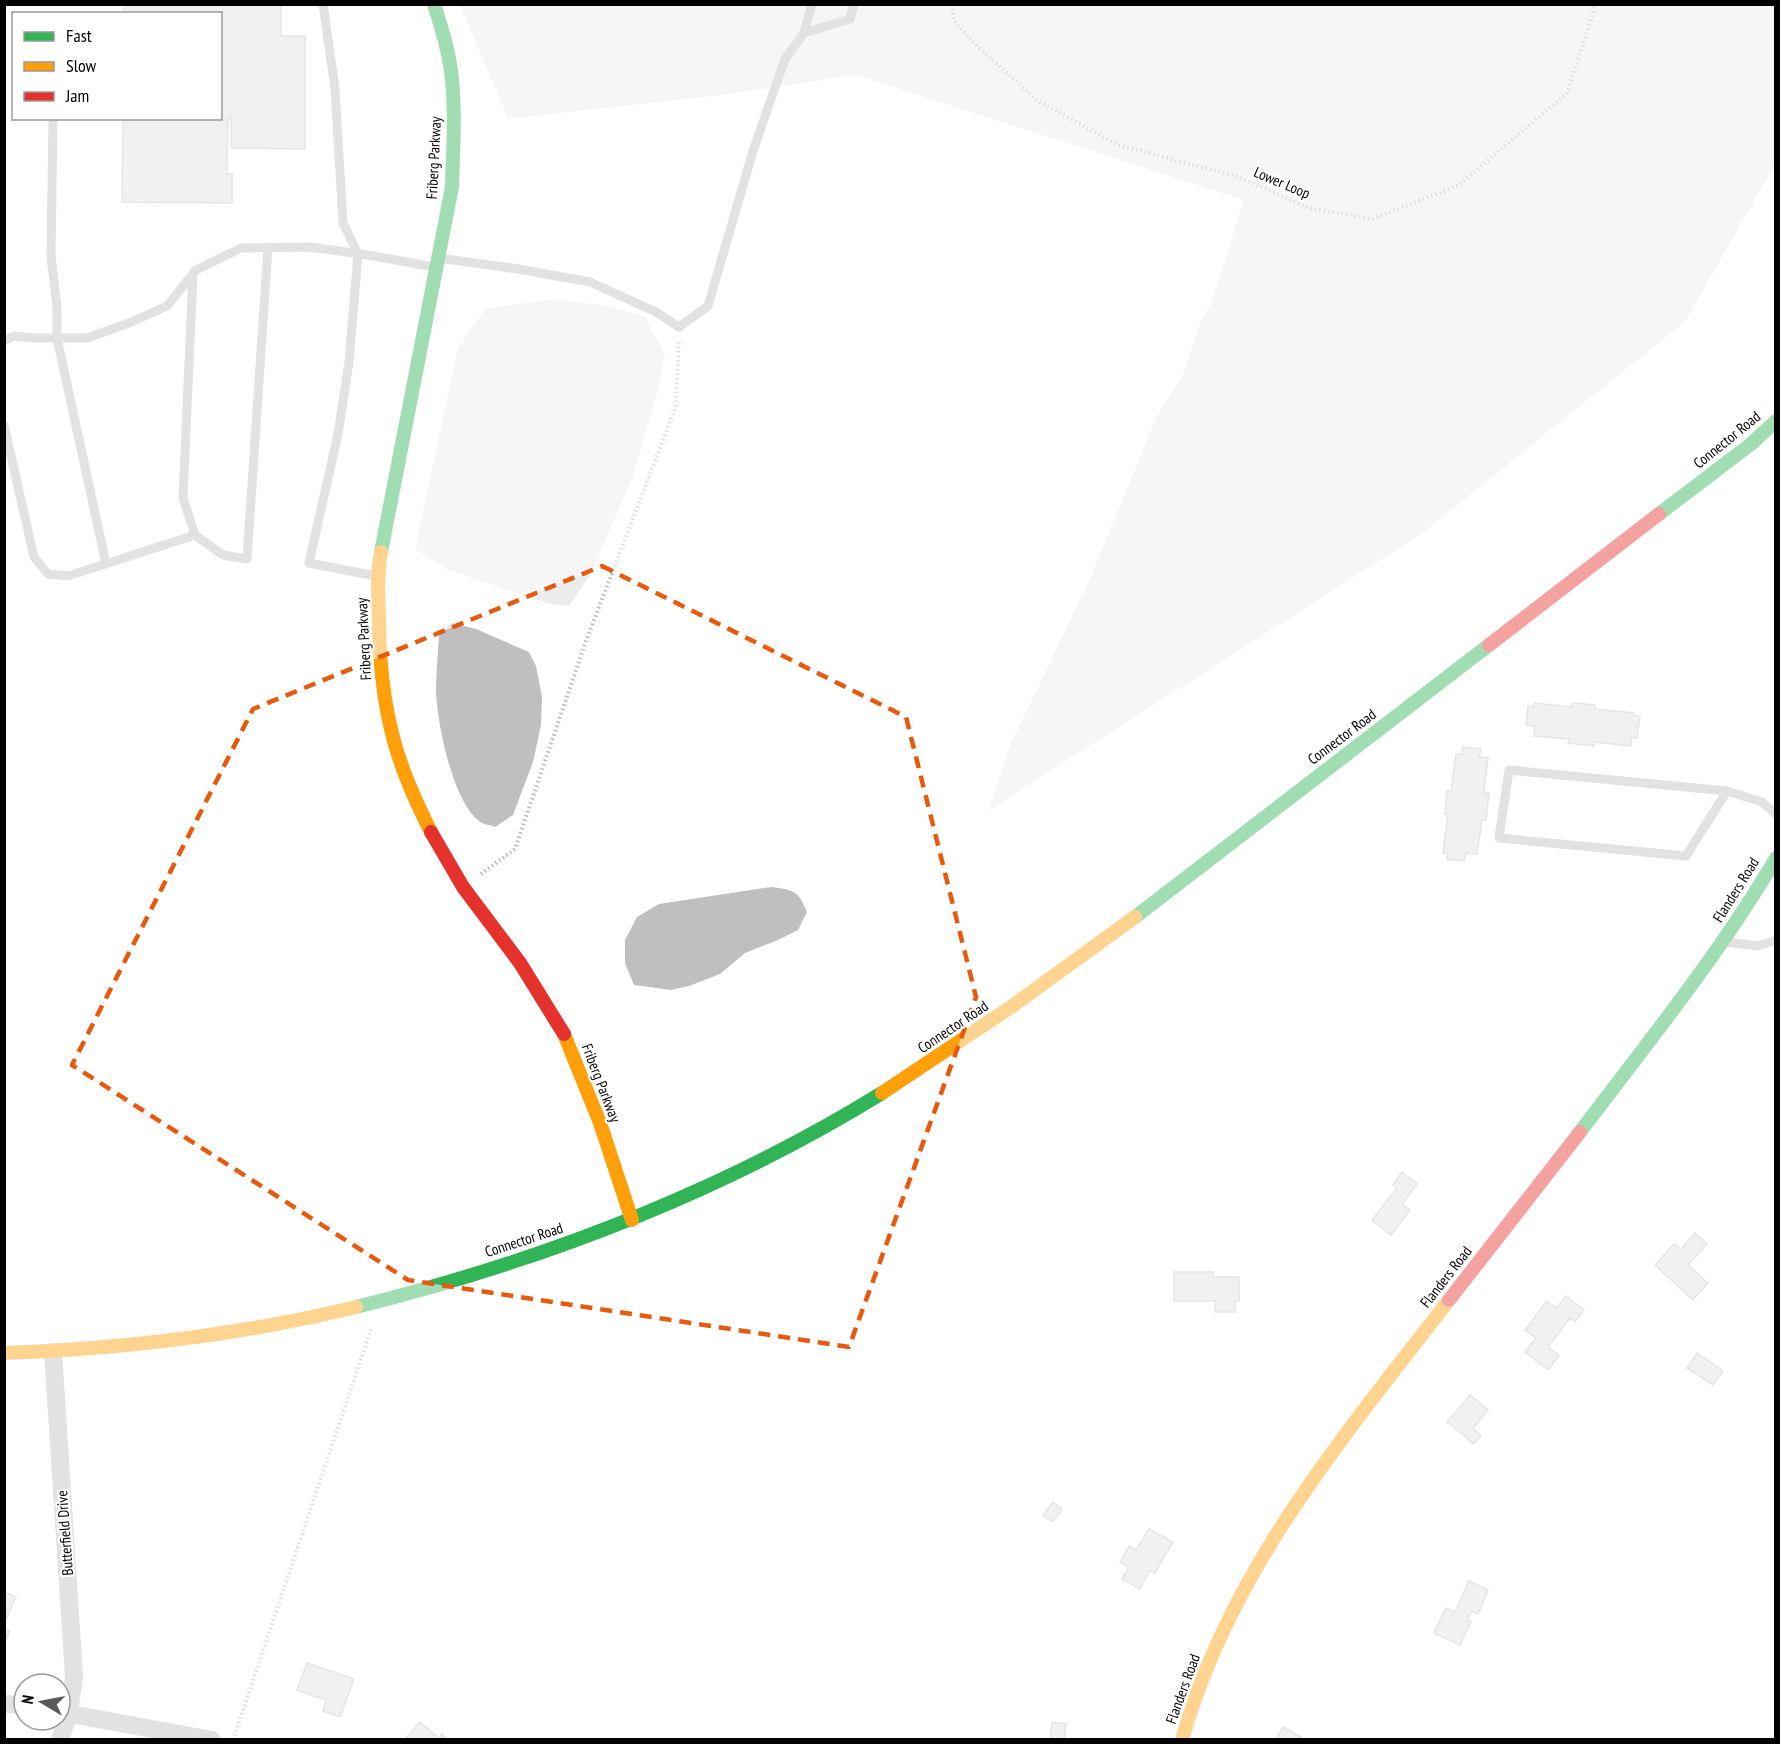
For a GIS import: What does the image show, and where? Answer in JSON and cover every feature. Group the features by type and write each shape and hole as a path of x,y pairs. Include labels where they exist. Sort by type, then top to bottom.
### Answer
{"street":[{"name":"Friberg Parkway","path":"434,4 451,71 454,126 452,187 378,569 379,641 383,687 402,767 416,802 435,841 464,887 520,963 567,1039 600,1123 632,1220"},
{"name":"Connector Road","path":"4,1353 53,1352 185,1340 316,1316 441,1284 632,1220 741,1171 819,1131 920,1070 1035,991 1732,459 1776,421"},
{"name":"Flanders Road","path":"1182,1740 1200,1688 1226,1626 1257,1566 1304,1491 1723,942 1776,858"},
{"name":"Butterfield Drive","path":"53,1352 74,1676 72,1684"},
{"path":"72,1713 212,1740"}],"lane":[{"path":"323,4 335,89 343,223 358,254 349,362 338,434 309,563 378,577"},
{"path":"4,341 14,336 87,338 166,306 196,270 241,248 310,247 437,263 518,269 590,282 656,312 679,327 708,306 753,151 785,59 804,33 812,4"},
{"path":"804,33 850,19 854,4"},
{"path":"53,120 51,256 57,308 57,338 106,564"},
{"path":"193,273 183,498 195,535 223,555 247,559 268,248"},
{"path":"4,426 34,557 48,574 69,576 195,535"},
{"path":"1727,791 1686,856 1499,838 1509,770 1727,791 1762,802 1776,814"},
{"path":"1723,942 1758,946 1776,940"}],"path":[{"name":"Lower Loop","path":"952,4 954,21 978,47 1038,101 1119,145 1238,177 1309,208 1373,219 1459,185 1567,93 1596,4"},
{"path":"464,887 515,849 586,641 676,406 679,327"},
{"path":"233,1740 381,1299"}],"highlighted area":[{"path":"602,566 906,717 976,997 849,1347 408,1280 72,1065 253,709"}],"shaded area":[{"path":"460,5 1775,5 1775,164 1685,322 1421,534 989,810 1008,750 1091,576 1157,416 1182,377 1201,320 1211,304 1244,200 856,75 721,95 508,119"},
{"path":"553,299 609,306 645,317 665,355 658,390 632,479 589,577 569,606 550,604 446,569 415,549 458,348 485,309"},
{"path":"452,623 476,629 529,652 536,666 542,697 541,725 533,762 513,815 495,827 482,823 472,814 463,800 443,742 436,691 439,635"},
{"path":"771,887 790,890 801,899 807,912 798,930 745,953 720,974 689,986 671,990 634,985 625,963 625,940 637,917 659,904"}],"building":[{"path":"124,4 281,4 281,36 305,36 305,149 231,148 231,118 228,118 227,174 232,174 232,203 122,202 123,120 222,120 222,12 124,12"},
{"path":"1534,703 1572,707 1573,703 1595,705 1595,709 1633,713 1633,715 1640,716 1637,738 1631,738 1631,746 1594,742 1594,746 1568,743 1569,739 1534,736 1535,726 1526,725 1528,706 1534,707"},
{"path":"1463,747 1481,749 1479,757 1488,758 1484,793 1489,793 1486,820 1482,820 1477,854 1466,853 1464,861 1447,859 1448,853 1443,853 1448,814 1445,814 1447,791 1451,792 1456,754 1462,754"},
{"path":"1402,1172 1417,1184 1402,1204 1410,1210 1391,1235 1372,1220 1397,1188 1393,1185"},
{"path":"1695,1233 1707,1244 1688,1265 1708,1283 1693,1300 1655,1265 1674,1244 1681,1249"},
{"path":"1174,1272 1213,1272 1213,1277 1239,1277 1239,1301 1235,1301 1235,1312 1215,1312 1215,1301 1174,1301"},
{"path":"1566,1296 1584,1310 1575,1322 1570,1318 1548,1347 1559,1355 1548,1370 1525,1352 1536,1338 1525,1330 1547,1301 1556,1308"},
{"path":"1697,1353 1723,1371 1713,1385 1687,1368"},
{"path":"1470,1395 1488,1410 1473,1428 1481,1435 1474,1444 1447,1422"},
{"path":"1053,1502 1062,1510 1052,1522 1043,1515"},
{"path":"1149,1529 1173,1542 1155,1573 1150,1570 1140,1589 1122,1579 1129,1567 1120,1562 1129,1546 1136,1550"},
{"path":"1469,1581 1488,1590 1478,1614 1472,1611 1467,1620 1471,1621 1460,1645 1434,1633 1446,1608 1455,1612"},
{"path":"4,1592 16,1597 4,1624"},
{"path":"4,1629 10,1631 4,1644"},
{"path":"307,1663 354,1679 340,1717 323,1711 326,1700 297,1690"},
{"path":"420,1722 439,1738 442,1734 448,1740 404,1740"},
{"path":"1052,1722 1066,1724 1064,1740 1050,1740"},
{"path":"1283,1727 1306,1740 1275,1740"}],"traffic: fast":[{"path":"381,552 452,187 453,86 448,54 434,4"},
{"path":"1659,514 1751,444 1776,421"},
{"path":"1135,917 1489,645"},
{"path":"1580,1132 1707,964 1776,858"},
{"path":"356,1307 493,1268 628,1220 693,1193 757,1162 882,1093"}],"traffic: slow":[{"path":"381,552 378,584 379,635 387,713 403,769 431,832"},
{"path":"882,1093 1011,1007 1135,917"},
{"path":"564,1034 600,1123 632,1220"},
{"path":"1182,1740 1203,1678 1229,1619 1259,1562 1331,1454 1449,1300"},
{"path":"4,1353 93,1348 181,1339 269,1325 356,1307"}],"traffic: jam":[{"path":"1489,645 1659,514"},
{"path":"431,832 463,887 520,963 564,1034"},
{"path":"1449,1300 1580,1132"}]}
